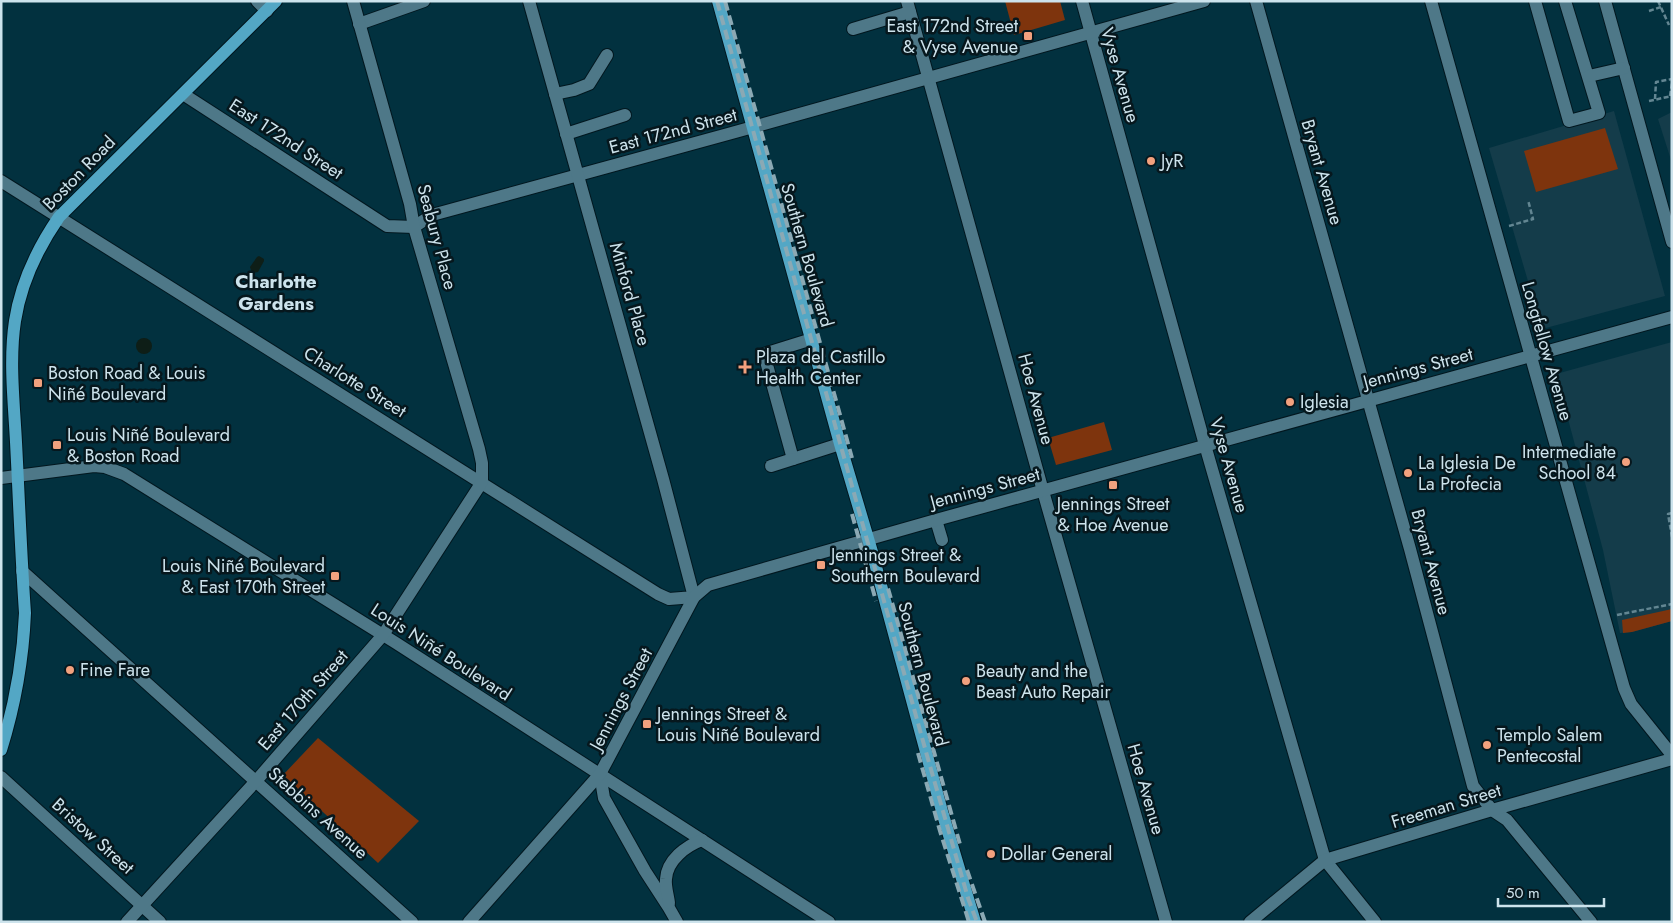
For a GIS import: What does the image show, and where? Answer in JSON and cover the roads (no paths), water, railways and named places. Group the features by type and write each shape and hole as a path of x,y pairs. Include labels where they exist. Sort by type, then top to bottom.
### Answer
{"main road":[{"name":"Boston Road","path":"1,750 16,698 21,666 25,613 13,381 13,337 23,286 47,234 59,217 276,1"},
{"name":"Southern Boulevard","path":"718,1 943,815 975,922"}],"street":[{"path":"257,1 267,11"},
{"name":"Seabury Place","path":"353,1 410,204 414,227 482,463 482,482"},
{"path":"359,24 391,7 424,1"},
{"name":"Minford Place","path":"529,1 663,479 694,597"},
{"name":"Vyse Avenue","path":"1082,1 1205,445 1325,860 1375,922"},
{"name":"East 172nd Street","path":"183,94 388,226 414,227 432,215 1204,1"},
{"name":"Bryant Avenue","path":"1256,1 1474,786 1492,810 1507,820 1591,922"},
{"name":"Longfellow Avenue","path":"1431,1 1627,697 1672,755"},
{"path":"1535,1 1569,121 1599,113 1565,1"},
{"path":"1605,1 1672,242"},
{"path":"853,30 909,7"},
{"name":"Hoe Avenue","path":"909,7 1043,491 1166,922"},
{"path":"555,94 574,90 589,84 607,55"},
{"path":"1589,76 1624,68"},
{"path":"566,134 625,115"},
{"name":"Charlotte Street","path":"1,181 658,594 669,598 694,597"},
{"name":"Jennings Street","path":"470,922 600,774 694,597 708,585 1205,445 1672,317"},
{"path":"793,459 764,354 812,339"},
{"path":"771,466 840,444"},
{"name":"Louis Niñé Boulevard","path":"1,478 94,466 105,467 124,474 383,635 829,922"},
{"name":"East 170th Street","path":"127,922 256,781 383,635 482,482"},
{"path":"936,520 942,540"},
{"name":"Stebbins Avenue","path":"22,571 412,922"},
{"name":"Freeman Street","path":"1250,922 1325,860 1672,759"},
{"path":"600,774 604,798 645,871 670,908 677,922"},
{"name":"Bristow Street","path":"1,777 160,922"},
{"path":"670,908 666,878 672,862 691,844 702,840"}],"railway":[{"path":"717,1 928,759 968,898 977,922"},
{"path":"725,1 852,458"},
{"path":"852,514 876,601"},
{"path":"884,574 961,848"},
{"path":"918,753 969,922"},
{"path":"967,870 985,922"}],"place":[{"name":"East 172nd Street & Vyse Avenue","path":"1028,36"},
{"name":"JyR","path":"1151,161"},
{"name":"Plaza del Castillo Health Center","path":"745,367"},
{"name":"Boston Road & Louis Niñé Boulevard","path":"38,383"},
{"name":"Iglesia","path":"1290,402"},
{"name":"Louis Niñé Boulevard & Boston Road","path":"57,445"},
{"name":"Intermediate School 84","path":"1626,462"},
{"name":"La Iglesia De La Profecia","path":"1408,473"},
{"name":"Jennings Street & Hoe Avenue","path":"1113,485"},
{"name":"Jennings Street & Southern Boulevard","path":"821,565"},
{"name":"Louis Niñé Boulevard & East 170th Street","path":"335,576"},
{"name":"Fine Fare","path":"70,670"},
{"name":"Beauty and the Beast Auto Repair","path":"966,681"},
{"name":"Jennings Street & Louis Niñé Boulevard","path":"647,724"},
{"name":"Templo Salem Pentecostal","path":"1487,745"},
{"name":"Dollar General","path":"991,854"}],"district":[{"name":"Charlotte Gardens","path":"276,292"}]}
